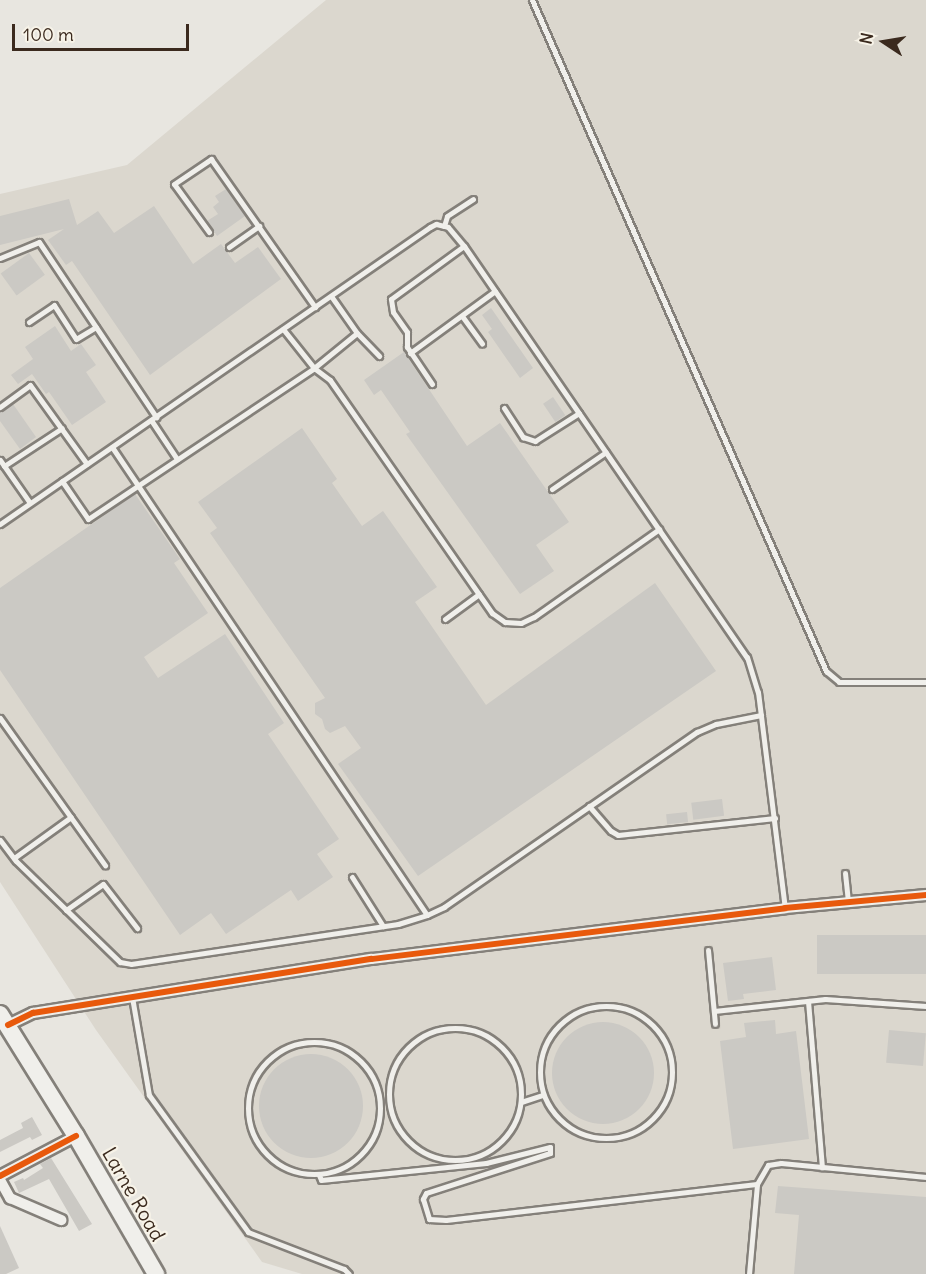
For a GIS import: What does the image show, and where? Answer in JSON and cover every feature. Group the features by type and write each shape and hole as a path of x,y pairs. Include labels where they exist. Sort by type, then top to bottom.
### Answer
{"main road":[{"name":"Larne Road","path":"4,1020 76,1136 156,1274"}],"street":[{"path":"4,1020 33,1013 372,959 785,908 926,895"},
{"name":"Larne Road","path":"61,1220 10,1198 0,1178 76,1136"}],"lane":[{"path":"532,0 826,671 839,682 926,682"},
{"path":"209,232 174,184 211,159 315,307"},
{"path":"444,226 447,216 473,199"},
{"path":"0,524 430,227 436,224 444,226 453,231 464,246 747,657 754,671 761,715 785,908"},
{"path":"229,247 259,226"},
{"path":"0,258 39,243 96,327 177,459"},
{"path":"432,384 407,347 407,332 393,312 391,299 464,246"},
{"path":"410,353 495,291"},
{"path":"331,296 357,333 379,356"},
{"path":"29,322 54,305 76,339 96,327"},
{"path":"462,315 482,344"},
{"path":"283,329 314,369 330,380 492,613 505,622 521,623 602,571 659,529"},
{"path":"62,481 88,519 314,369 357,333"},
{"path":"0,407 30,385 87,464"},
{"path":"504,408 523,437 535,441 579,413"},
{"path":"4,466 62,428"},
{"path":"112,447 427,915"},
{"path":"552,489 606,452"},
{"path":"0,460 30,504"},
{"path":"445,619 479,594"},
{"path":"0,840 14,858 120,962 131,964 383,926 427,915 444,907 697,732 716,724 761,715"},
{"path":"0,718 105,865"},
{"path":"589,806 610,831 618,835 775,818"},
{"path":"14,858 71,817"},
{"path":"845,873 848,903"},
{"path":"352,877 383,926"},
{"path":"66,910 103,884 137,928"},
{"path":"708,950 715,1024"},
{"path":"132,997 149,1095 248,1232 344,1269 349,1274"},
{"path":"714,1011 849,999 926,1006"},
{"path":"808,1001 822,1167"},
{"path":"604,1006 625,1009 645,1019 661,1036 670,1057 672,1080 665,1102 652,1120 633,1133 610,1139 587,1136 568,1128 553,1113 543,1095 539,1074 542,1054 551,1035 565,1020 584,1010 604,1006"},
{"path":"454,1028 474,1031 495,1041 510,1058 520,1079 521,1102 514,1124 501,1142 482,1155 460,1163 437,1158 418,1149 403,1135 393,1117 389,1096 392,1076 401,1057 415,1042 433,1032 454,1028"},
{"path":"313,1042 333,1045 354,1055 370,1072 379,1093 380,1116 374,1138 360,1156 341,1169 319,1175 296,1172 277,1164 262,1149 252,1131 248,1110 251,1090 260,1071 274,1056 292,1046 313,1042"},
{"path":"379,1093 389,1096"},
{"path":"521,1102 543,1095"},
{"path":"319,1175 321,1180 460,1163 486,1163 550,1147 550,1153 426,1193 423,1199 429,1219 446,1220 757,1184"},
{"path":"749,1274 757,1184 768,1165 781,1163 926,1177"}],"shaded area":[{"path":"326,0 926,0 926,1274 302,1274 262,1262 96,1030 0,882 0,194 127,165"}],"building":[{"path":"226,189 245,216 217,236 207,221 218,214 213,207 219,202 215,196"},
{"path":"69,199 77,225 98,211 114,233 154,206 193,264 221,244 235,263 258,247 281,279 150,375 72,261 66,265 48,240 64,229 0,245 0,216"},
{"path":"29,253 45,275 17,295 1,274"},
{"path":"491,308 533,368 520,378 488,332 492,329 482,315"},
{"path":"55,326 71,351 81,344 96,365 86,372 106,402 72,425 49,392 46,394 32,374 18,384 11,375 33,359 25,347"},
{"path":"404,352 467,446 500,423 569,522 536,545 554,571 520,594 406,434 410,432 381,390 374,395 364,380"},
{"path":"553,397 565,415 555,422 543,404"},
{"path":"13,404 36,437 20,449 0,421 0,412"},
{"path":"302,428 337,479 332,483 362,526 383,511 437,587 415,602 486,705 655,583 716,671 418,876 338,764 361,748 345,726 330,733 325,729 322,719 315,714 315,703 325,698 210,533 217,528 198,502"},
{"path":"135,494 180,559 174,563 208,613 144,657 158,678 225,634 284,723 268,734 339,839 317,854 333,877 298,901 291,890 226,934 211,913 180,935 0,670 0,588"},
{"path":"722,799 724,816 693,820 691,803"},
{"path":"687,812 688,822 667,824 666,814"},
{"path":"817,935 926,935 926,974 817,974"},
{"path":"772,957 776,990 743,994 744,999 728,1001 723,963"},
{"path":"775,1020 776,1034 796,1031 809,1139 733,1149 720,1041 746,1037 744,1023"},
{"path":"603,1022 623,1026 639,1037 650,1053 654,1073 650,1093 639,1109 623,1120 603,1124 583,1120 567,1109 556,1093 552,1073 556,1053 567,1037 583,1026"},
{"path":"889,1030 926,1033 923,1066 886,1063"},
{"path":"311,1054 331,1058 348,1069 359,1086 363,1106 359,1126 348,1143 331,1154 311,1158 291,1154 274,1143 263,1126 259,1106 263,1086 274,1069 291,1058"},
{"path":"32,1117 42,1135 32,1140 30,1137 0,1152 0,1140 23,1128 21,1123"},
{"path":"51,1158 92,1224 79,1231 49,1179 19,1193 14,1182 23,1178 24,1180 43,1168 40,1164"},
{"path":"778,1186 926,1197 926,1274 794,1274 799,1215 775,1213"},
{"path":"0,1226 19,1268 6,1274 0,1274"}],"cycle path":[{"path":"8,1025 33,1013 372,959 785,908 926,895"},
{"path":"0,1176 76,1136"}]}
